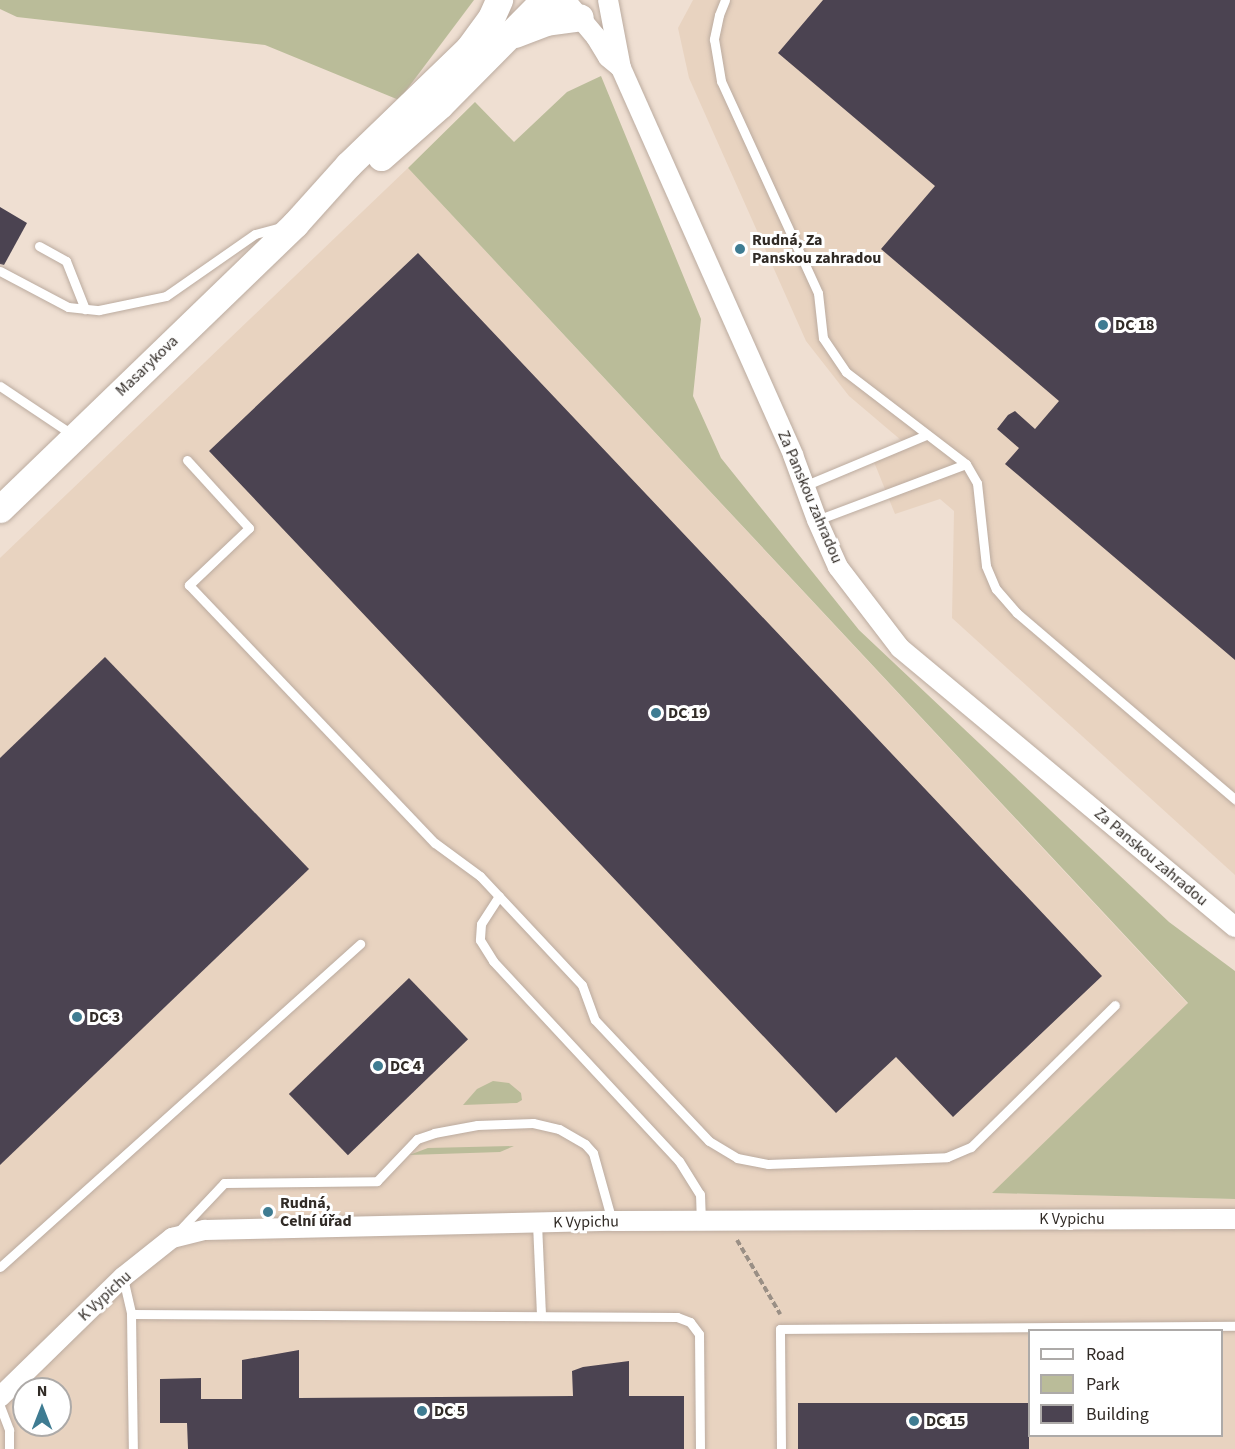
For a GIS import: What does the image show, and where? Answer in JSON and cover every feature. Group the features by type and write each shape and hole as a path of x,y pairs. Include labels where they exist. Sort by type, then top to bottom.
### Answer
{"main road":[{"name":"Masarykova","path":"0,509 295,224 348,165 469,48 491,18 499,0"},
{"name":"Masarykova","path":"295,224 355,180 440,105 538,6 547,0"},
{"path":"509,37 546,22 572,8"}],"street":[{"name":"Za Panskou zahradou","path":"608,0 621,68 794,455 817,520 838,567 900,648 1235,927"},
{"name":"Za Panskou zahradou","path":"572,8 608,57 621,68"},
{"name":"K Vypichu","path":"0,1397 123,1277 172,1238 205,1230 612,1221 1235,1219"}],"lane":[{"path":"725,0 718,15 714,39 721,81 818,293 823,338 846,372 966,464 977,483 986,566 996,589 1017,613 1235,799"},
{"path":"0,271 68,307 99,310 166,296 255,234 295,224"},
{"path":"39,246 66,261 85,309"},
{"path":"0,386 75,437"},
{"path":"804,486 926,435"},
{"path":"187,460 249,528 189,585 435,843 480,876 582,985 595,1020 709,1141 736,1158 768,1164 947,1157 971,1147 1115,1005"},
{"path":"817,520 966,464"},
{"path":"499,896 481,924 480,940 493,961 679,1161 700,1194 700,1221"},
{"path":"0,1267 360,944"},
{"path":"172,1238 224,1183 377,1181 417,1139 434,1133 477,1125 533,1122 559,1129 585,1144 593,1153 612,1221"},
{"path":"537,1223 541,1316"},
{"path":"123,1277 131,1314 133,1449"},
{"path":"131,1314 677,1317 690,1322 699,1334 700,1449"},
{"path":"781,1449 780,1329 1235,1326"},
{"path":"0,1406 9,1430 9,1449"}],"path":[{"path":"734,1238 780,1311"}],"shaded area":[{"path":"693,0 1235,0 1235,875 952,618 954,511 940,499 895,514 872,457 902,441 849,396 806,341 689,78 678,28"},
{"path":"408,168 1188,1004 993,1193 1235,1199 1235,1449 0,1449 0,558"}],"green space":[{"path":"0,0 474,0 399,100 265,45 17,17 0,9"},
{"path":"601,76 701,319 693,396 721,458 859,630 1169,922 1235,971 1235,1199 992,1193 1188,1003 408,168 475,102 514,142 567,92"},
{"path":"493,1081 509,1083 521,1093 522,1100 517,1103 463,1105 477,1089"},
{"path":"514,1146 500,1152 409,1155 428,1148"}],"building":[{"name":"DC 18","path":"823,0 1235,0 1235,660 1005,464 1019,448 997,429 1008,415 1015,411 1035,429 1059,401 881,249 935,186 778,53"},
{"path":"0,207 27,223 4,265 0,264"},
{"name":"DC 19","path":"418,253 1102,976 953,1117 896,1057 836,1113 209,451"},
{"name":"DC 3","path":"105,657 309,869 0,1165 0,758"},
{"name":"DC 4","path":"409,978 468,1039 348,1155 289,1094"},
{"name":"DC 5","path":"299,1350 299,1398 573,1396 572,1371 583,1367 629,1361 629,1396 684,1396 684,1449 188,1449 187,1423 160,1423 160,1379 201,1378 201,1399 242,1399 242,1360"},
{"name":"DC 15","path":"798,1403 1028,1403 1029,1449 798,1449"}],"place":[{"name":"Rudná, Za Panskou zahradou","path":"740,249"},
{"name":"DC 18","path":"1103,325"},
{"name":"DC 19","path":"656,713"},
{"name":"DC 3","path":"77,1017"},
{"name":"DC 4","path":"378,1066"},
{"name":"Rudná, Celní úřad","path":"268,1212"},
{"name":"DC 5","path":"422,1411"},
{"name":"DC 15","path":"914,1421"}]}
